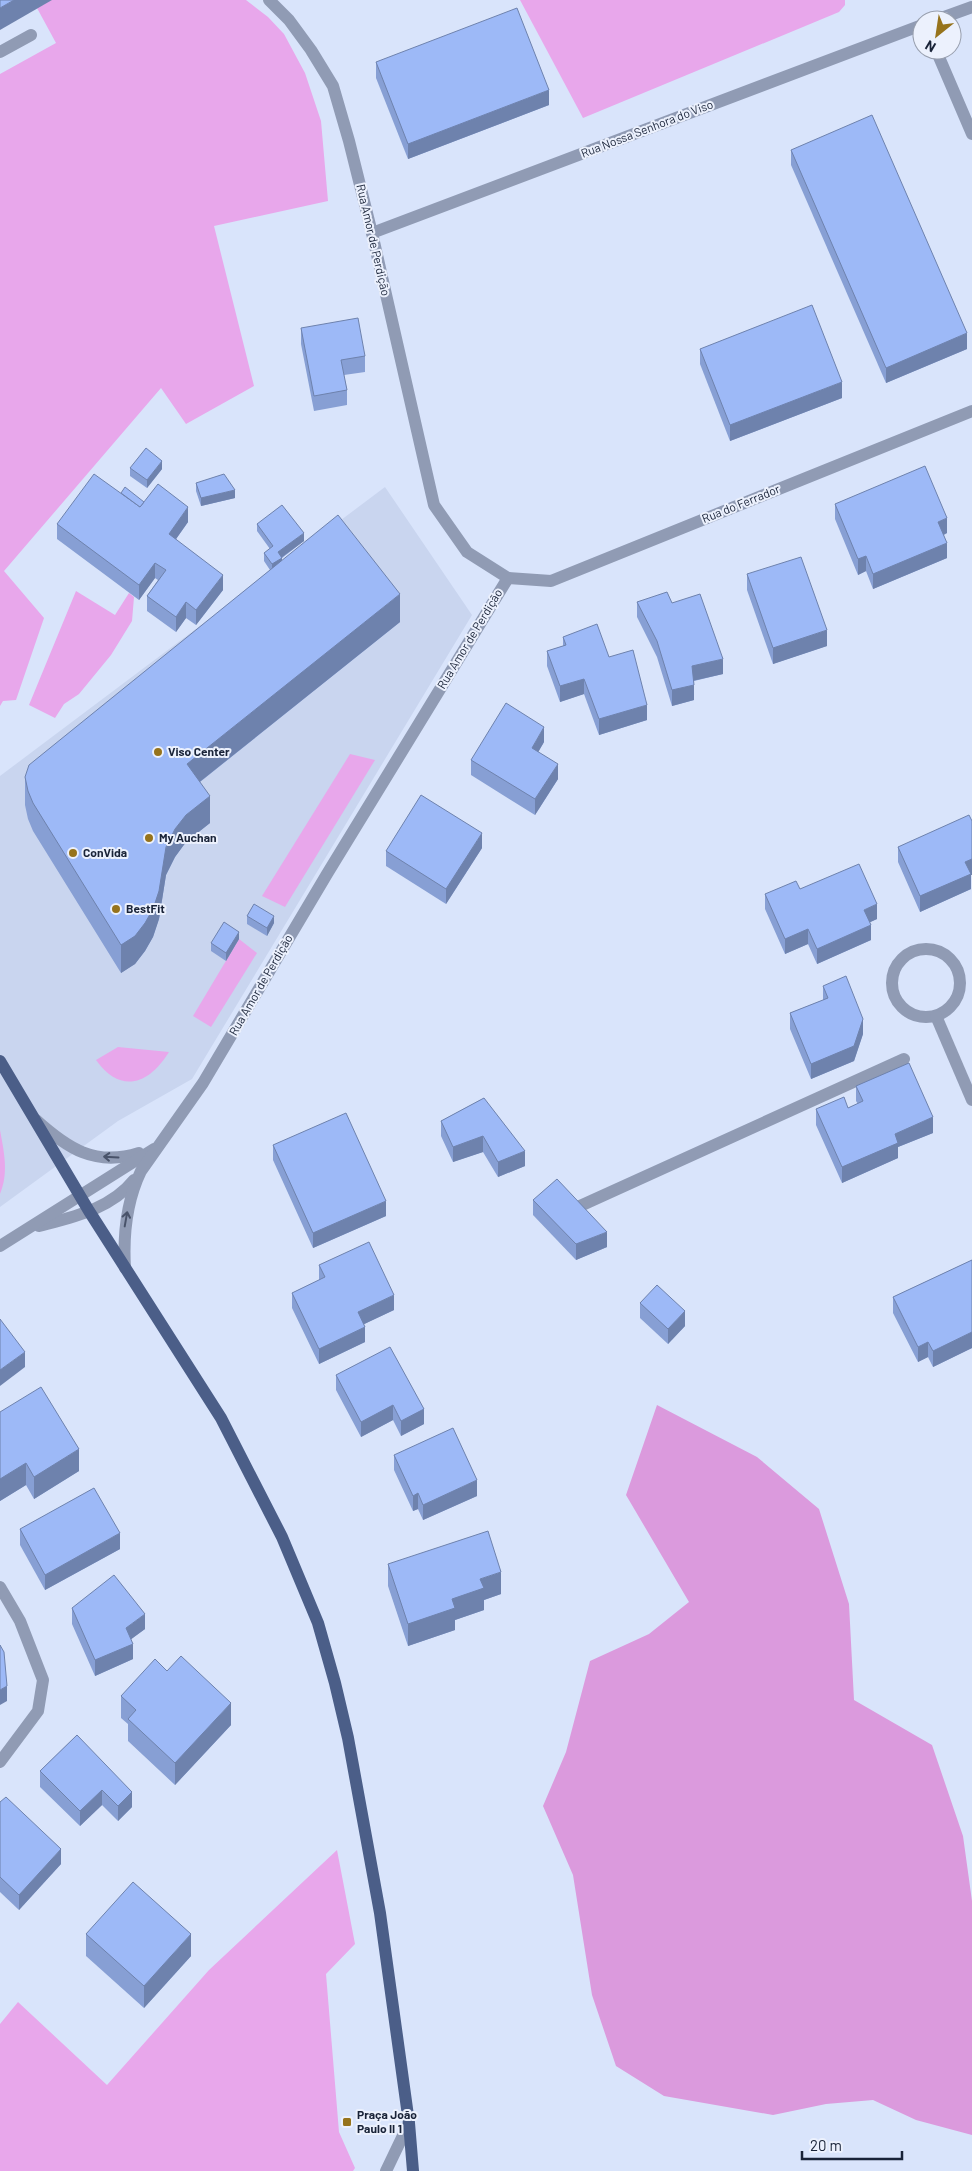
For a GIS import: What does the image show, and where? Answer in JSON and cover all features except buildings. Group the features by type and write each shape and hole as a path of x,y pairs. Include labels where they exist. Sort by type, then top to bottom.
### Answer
{"main road":[{"path":"0,1061 89,1211 221,1418 282,1537 318,1624 348,1738 379,1904 409,2122 413,2171"}],"street":[{"name":"Rua Amor de Perdição","path":"27,1229 89,1211 112,1200 123,1192 141,1171 203,1083 326,874 508,578 466,552 434,505 350,141 333,86 312,50 289,20 269,0"},
{"name":"Rua Nossa Senhora do Viso","path":"372,233 912,29"},
{"path":"0,52 31,35"},
{"path":"940,60 972,134"},
{"name":"Rua do Ferrador","path":"508,578 551,581 972,411"},
{"path":"924,948 935,949 954,961 959,971 960,988 954,1003 946,1011 936,1016 924,1017 913,1014 896,1000 892,977 896,966 903,957 912,951 924,948"},
{"path":"936,1016 972,1100"},
{"path":"580,1206 904,1059"},
{"path":"33,1117 59,1140 74,1150 110,1157 126,1157 158,1146"},
{"name":"Rua Amor de Perdição","path":"0,1246 158,1146"},
{"name":"Rua Amor de Perdição","path":"125,1268 124,1242 126,1219 134,1185 141,1171"},
{"path":"0,1587 20,1621 43,1680 38,1711 0,1762"},
{"path":"386,2171 409,2122"}],"shaded area":[{"path":"51,0 246,0 268,17 284,34 305,73 321,121 328,201 214,226 254,386 186,424 161,388 4,571 44,618 16,700 3,701 0,706 0,74 56,43 37,8"},
{"path":"520,0 845,0 845,5 839,12 583,118"},
{"path":"385,487 472,615 192,1079 118,1121 0,1207 0,776"},
{"path":"76,591 115,615 129,593 134,597 132,621 111,655 79,694 64,704 55,718 29,705"},
{"path":"350,754 375,760 285,907 262,896"},
{"path":"239,939 257,953 211,1027 193,1016"},
{"path":"118,1047 169,1052 153,1072 144,1078 125,1081 115,1078 105,1071 96,1060"},
{"path":"0,1130 5,1170 0,1194"},
{"path":"657,1405 757,1457 819,1509 849,1604 854,1700 932,1745 963,1836 972,1901 972,2135 916,2120 873,2100 826,2104 773,2115 664,2096 616,2066 592,1995 573,1875 543,1806 566,1752 590,1661 649,1634 689,1602 626,1495"},
{"path":"337,1850 355,1944 326,1974 339,2132 355,2168 353,2171 0,2171 0,2024 18,2002 107,2085 209,1970"}],"place":[{"name":"Viso Center","path":"158,752"},
{"name":"My Auchan","path":"149,838"},
{"name":"ConVida","path":"73,853"},
{"name":"BestFit","path":"116,909"},
{"name":"Praça João Paulo II 1","path":"347,2122"}]}
